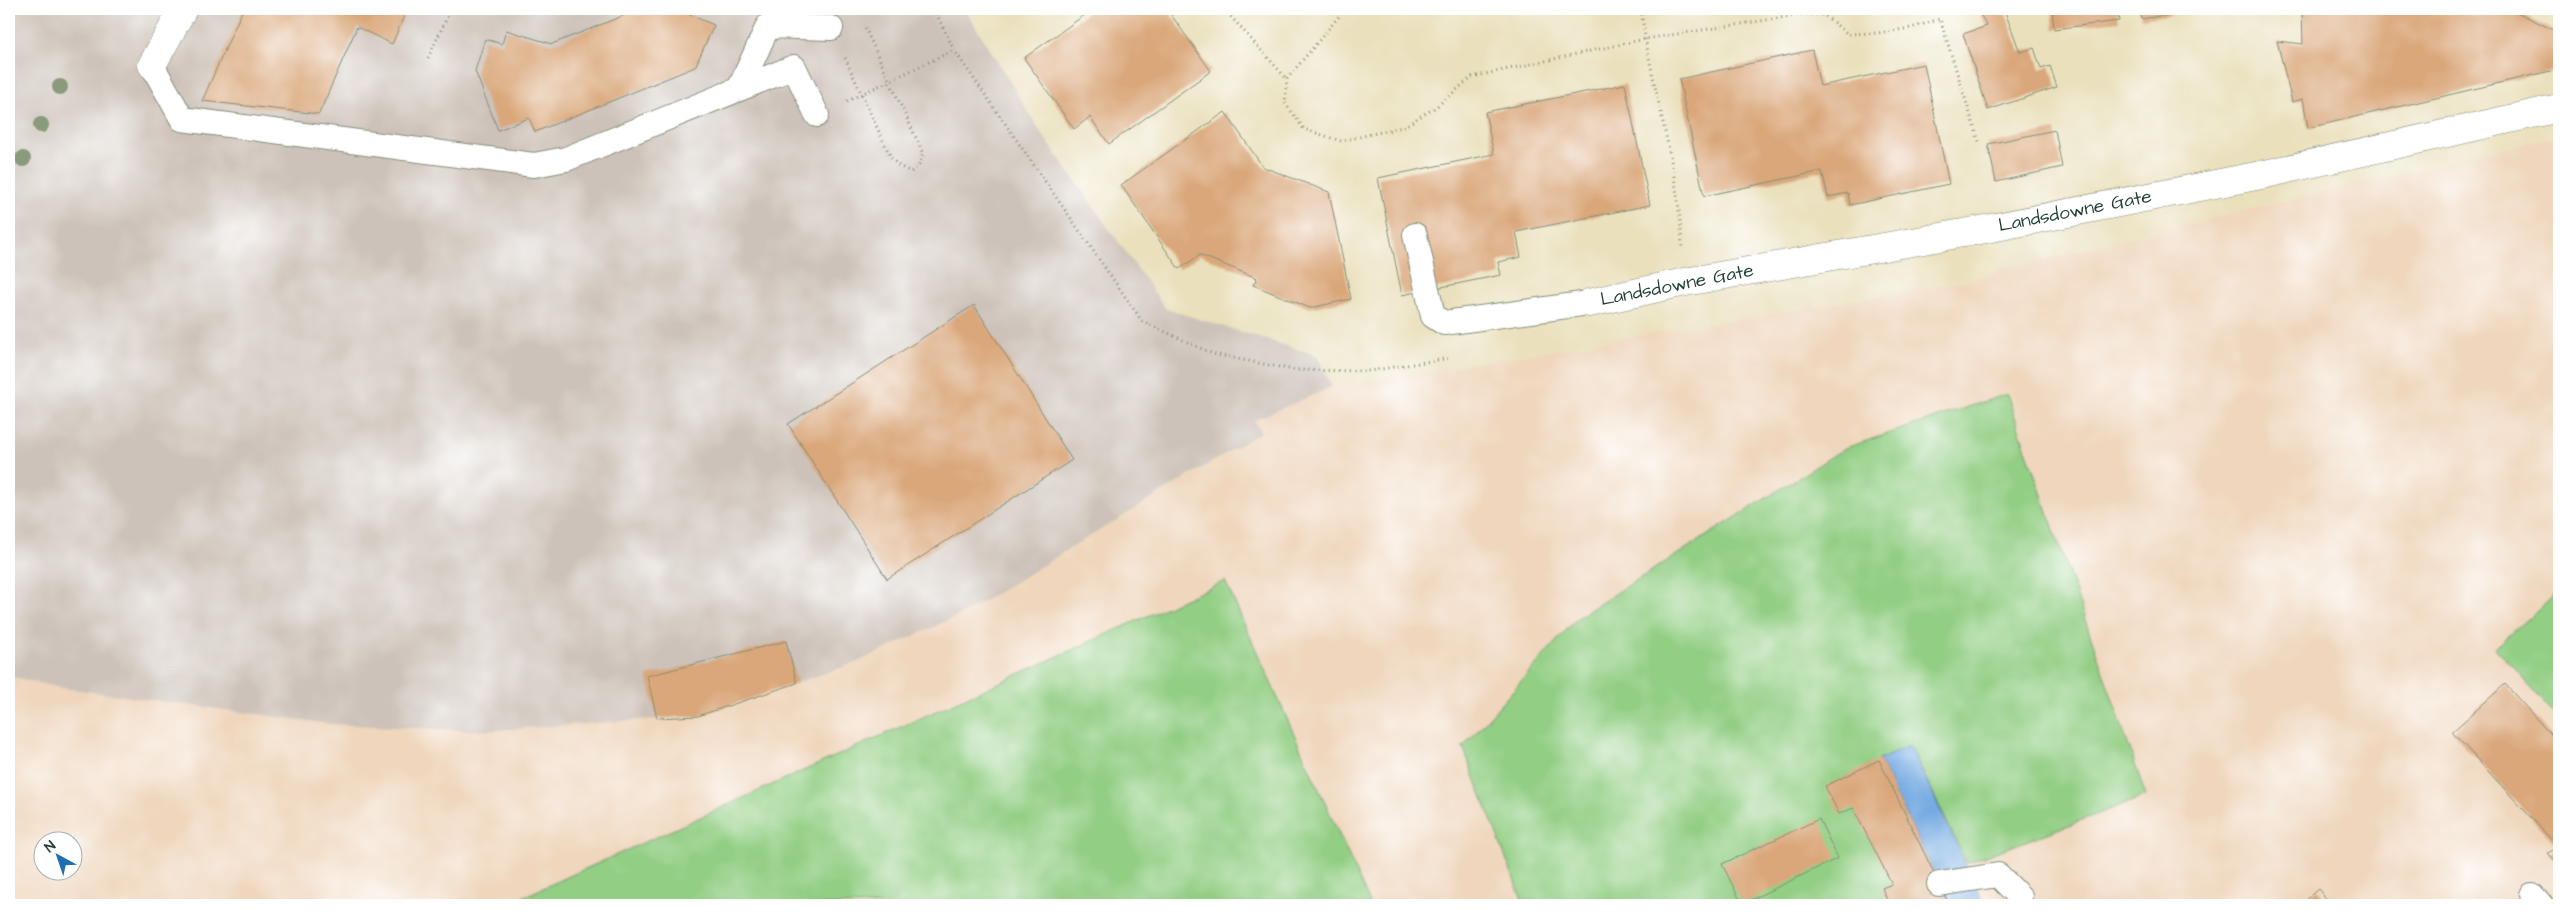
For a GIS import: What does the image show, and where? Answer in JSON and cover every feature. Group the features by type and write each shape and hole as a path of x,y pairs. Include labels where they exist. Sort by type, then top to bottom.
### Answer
{"street":[{"path":"152,65 183,9"},
{"name":"Landsdowne Gate","path":"1589,302 1685,282 1986,229 2261,175 2559,108"}],"lane":[{"path":"740,87 766,17 831,28"},
{"path":"152,65 182,119 534,165 566,159 740,87 794,67 817,115"},
{"path":"1415,235 1433,316 1444,323 1589,302"},
{"path":"1939,884 1998,875 2020,897"}],"path":[{"path":"428,58 451,9"},
{"path":"934,9 954,50 1142,321 1213,354 1294,370 1369,371 1457,357"},
{"path":"1224,9 1286,79"},
{"path":"1345,9 1286,79 1284,103 1304,129 1341,141 1403,127 1436,107 1472,77 1645,39 1804,14 1824,15 1848,34 1878,34 1911,28 1940,19 1980,145"},
{"path":"1641,9 1645,39 1679,204 1683,256"},
{"path":"831,28 891,158 899,166 911,172 919,165 923,153 864,25"},
{"path":"817,115 954,50"}],"shaded area":[{"path":"9,9 965,9 1042,134 1166,309 1317,355 1332,387 1254,420 1261,432 966,612 855,663 698,716 483,731 330,724 56,687 9,676"},
{"path":"2559,135 2559,905 1985,905 1967,863 2146,795 2007,394 1463,747 1524,905 9,905 9,676 56,687 330,724 483,731 698,716 855,663 966,612 1261,433 1254,420 1332,387 1972,280 2003,269"}],"green space":[{"path":"2007,394 2146,796 1967,863 1910,746 1879,760 1950,905 1524,905 1463,747 1577,618 1845,448"},
{"path":"1225,581 1371,905 505,905"},
{"path":"2554,596 2559,602 2559,719 2495,648"}],"water":[{"path":"1910,746 1985,905 1950,905 1879,760"}],"building":[{"path":"243,9 407,9 392,44 357,27 319,114 202,101"},
{"path":"640,9 676,9 714,25 695,67 535,132 529,118 498,130 475,71 485,39 502,44 506,30 552,44"},
{"path":"1093,9 1167,9 1211,71 1109,144 1090,117 1074,129 1024,58"},
{"path":"1989,9 2004,9 2020,52 2034,48 2041,69 2050,66 2057,87 1988,110 1963,34 1987,26 1980,14"},
{"path":"2052,9 2117,9 2119,21 2054,29"},
{"path":"2139,9 2200,9 2201,10 2141,19"},
{"path":"2302,9 2511,9 2559,33 2559,69 2308,128 2303,99 2292,102 2277,41 2303,44"},
{"path":"1812,50 1820,86 1924,64 1949,184 1850,205 1848,193 1828,197 1822,171 1704,196 1679,79"},
{"path":"1625,84 1650,205 1516,232 1521,257 1498,262 1501,275 1402,295 1378,178 1494,154 1485,112"},
{"path":"1225,112 1263,167 1329,192 1351,299 1310,308 1253,285 1257,278 1200,255 1179,269 1121,185"},
{"path":"2055,130 2062,167 1996,182 1988,144"},
{"path":"974,305 1072,460 887,579 788,424"},
{"path":"786,641 797,683 698,716 657,718 647,676"},
{"path":"2505,684 2559,744 2559,865 2548,853 2558,847 2452,732"},
{"path":"1879,760 1947,900 1934,905 1889,905 1882,888 1892,884 1853,808 1839,814 1825,786"},
{"path":"1819,819 1838,858 1742,904 1722,864"},
{"path":"2318,889 2332,905 2299,905"}]}
